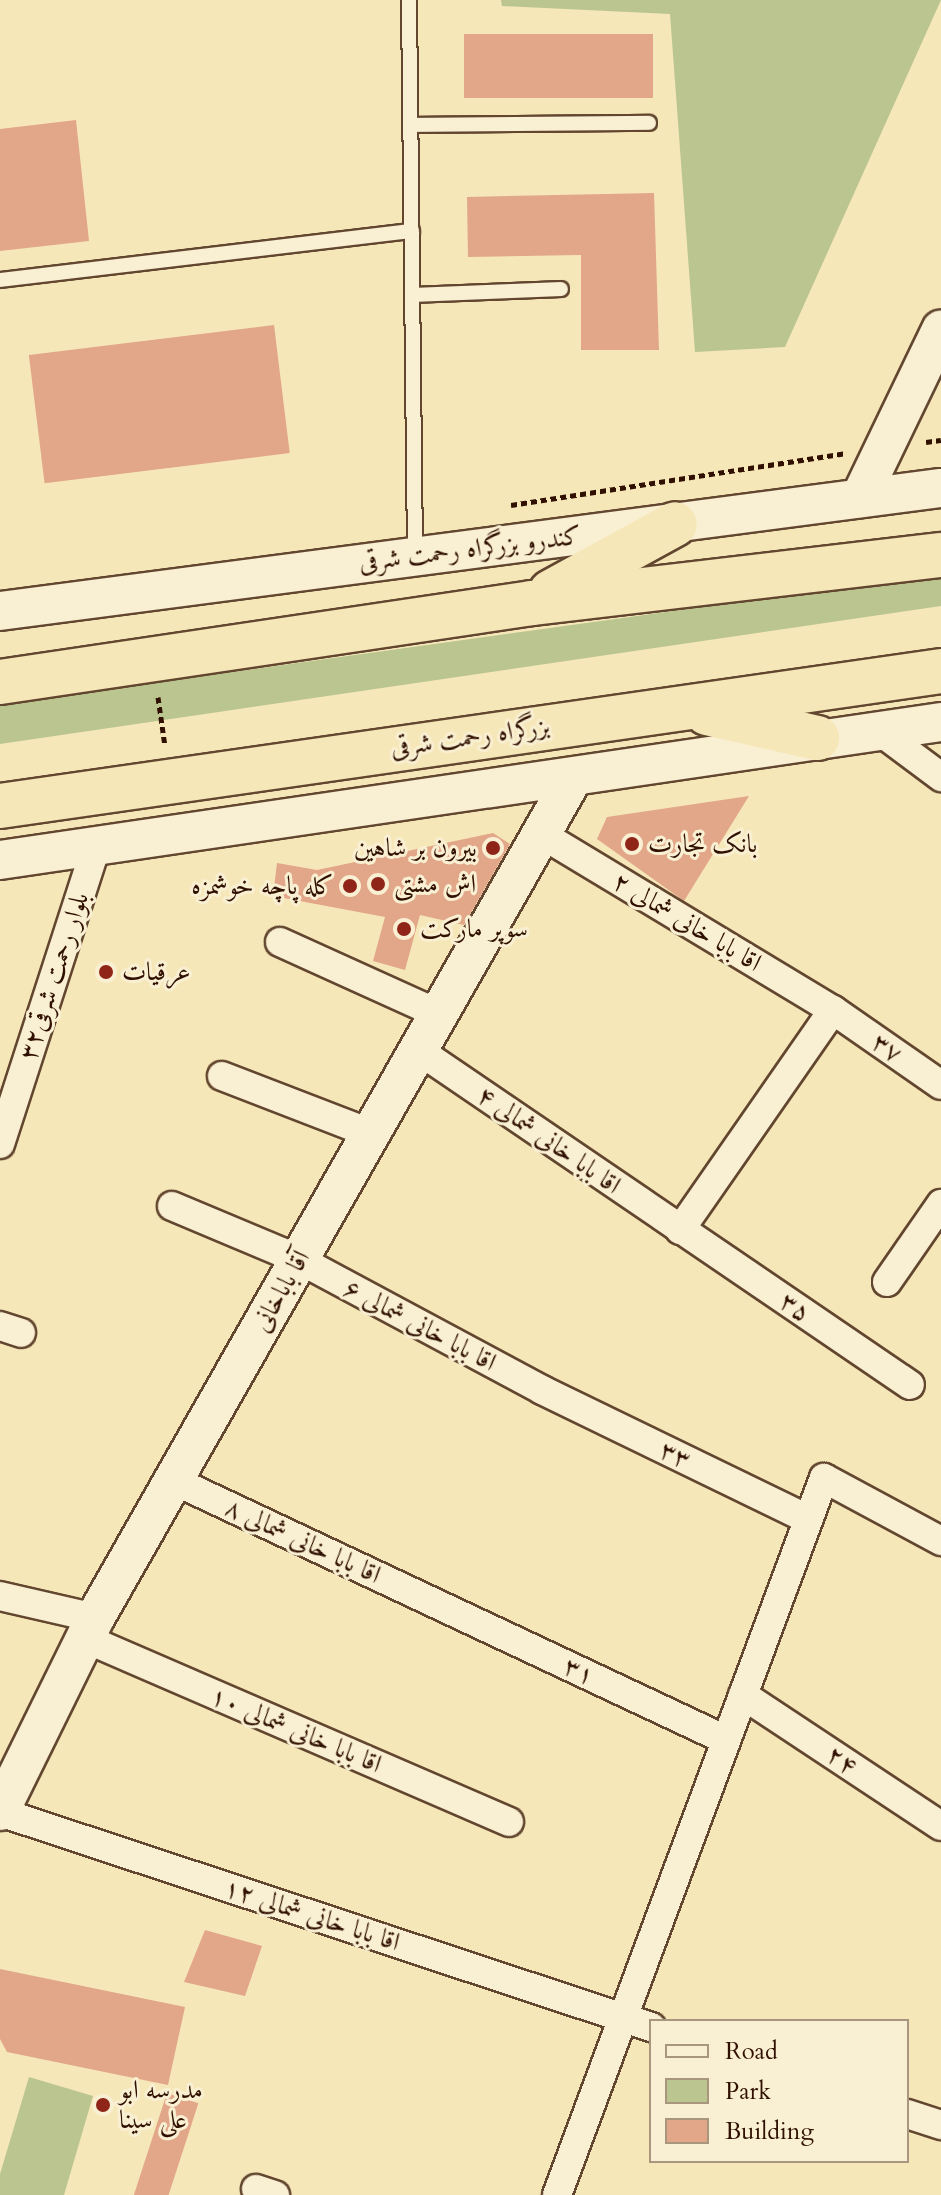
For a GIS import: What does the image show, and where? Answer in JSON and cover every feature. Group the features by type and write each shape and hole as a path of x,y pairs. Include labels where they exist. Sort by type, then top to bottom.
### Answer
{"highway":[{"path":"532,603 675,524"},
{"path":"0,682 532,603 941,555"},
{"name":"بزرگراه رحمت شرقی","path":"0,806 941,671"},
{"path":"681,707 817,738"}],"main road":[{"path":"860,498 941,330"},
{"name":"کندرو بزرگراه رحمت شرقی","path":"0,611 941,488"},
{"path":"0,860 941,722"},
{"name":"آقا باباخانی","path":"0,1812 89,1628 298,1259 375,1135 418,1050 573,778"}],"street":[{"path":"878,730 941,777"},
{"name":"۲ اقا بابا خانی شمالی","path":"541,834 833,1010"},
{"name":"بلوار رحمت شرقی۳۲","path":"0,1144 6,1104 96,846"},
{"path":"280,942 439,1014"},
{"path":"680,1230 833,1010"},
{"name":"۳۷","path":"833,1010 941,1085"},
{"name":"۴ اقا بابا خانی شمالی","path":"418,1050 680,1230"},
{"path":"222,1076 375,1135"},
{"path":"887,1282 941,1204"},
{"name":"۶ اقا بابا خانی شمالی","path":"172,1206 298,1259 542,1390"},
{"name":"۳۵","path":"680,1230 910,1385"},
{"name":"۳۳","path":"542,1390 808,1519"},
{"path":"557,2195 824,1478 941,1541"},
{"name":"۸ اقا بابا خانی شمالی","path":"173,1480 432,1602"},
{"name":"۱۰ اقا بابا خانی شمالی","path":"0,1596 89,1628 509,1822"},
{"name":"۳۱","path":"432,1602 726,1740"},
{"name":"۲۴","path":"743,1695 941,1826"},
{"name":"۱۲ اقا بابا خانی شمالی","path":"0,1812 649,2026"},
{"path":"909,2115 941,2125"}],"lane":[{"path":"409,0 415,555"},
{"path":"411,125 649,123"},
{"path":"0,280 412,231"},
{"path":"413,295 561,289"}],"path":[{"path":"153,661 170,781"}],"green space":[{"path":"501,0 941,0 785,347 695,352 670,14 502,6"},
{"path":"941,574 941,606 0,744 0,704"},
{"path":"29,2077 93,2096 64,2195 0,2195 0,2174"}],"building":[{"path":"464,34 653,34 653,98 464,98"},
{"path":"76,120 89,241 0,251 0,129"},
{"path":"654,193 659,350 581,350 581,255 468,257 467,197"},
{"path":"274,325 290,453 45,483 29,355"},
{"path":"749,796 684,901 597,839 607,817"},
{"path":"493,833 510,844 464,925 420,915 405,970 373,961 385,917 273,896 277,863 317,870"},
{"path":"205,1930 262,1946 245,1996 184,1982"},
{"path":"0,1969 185,2007 168,2085 7,2052 0,2039"},
{"path":"167,2093 198,2103 169,2195 134,2195"}],"place":[{"name":"بانک تجارت","path":"632,844"},
{"name":"بیرون بر شاهین","path":"493,848"},
{"name":"اش مشتی","path":"378,884"},
{"name":"کله پاچه خوشمزه","path":"350,886"},
{"name":"سوپر مارکت","path":"404,929"},
{"name":"عرقیات","path":"106,972"},
{"name":"مدرسه ابو علی سینا","path":"103,2105"}]}
